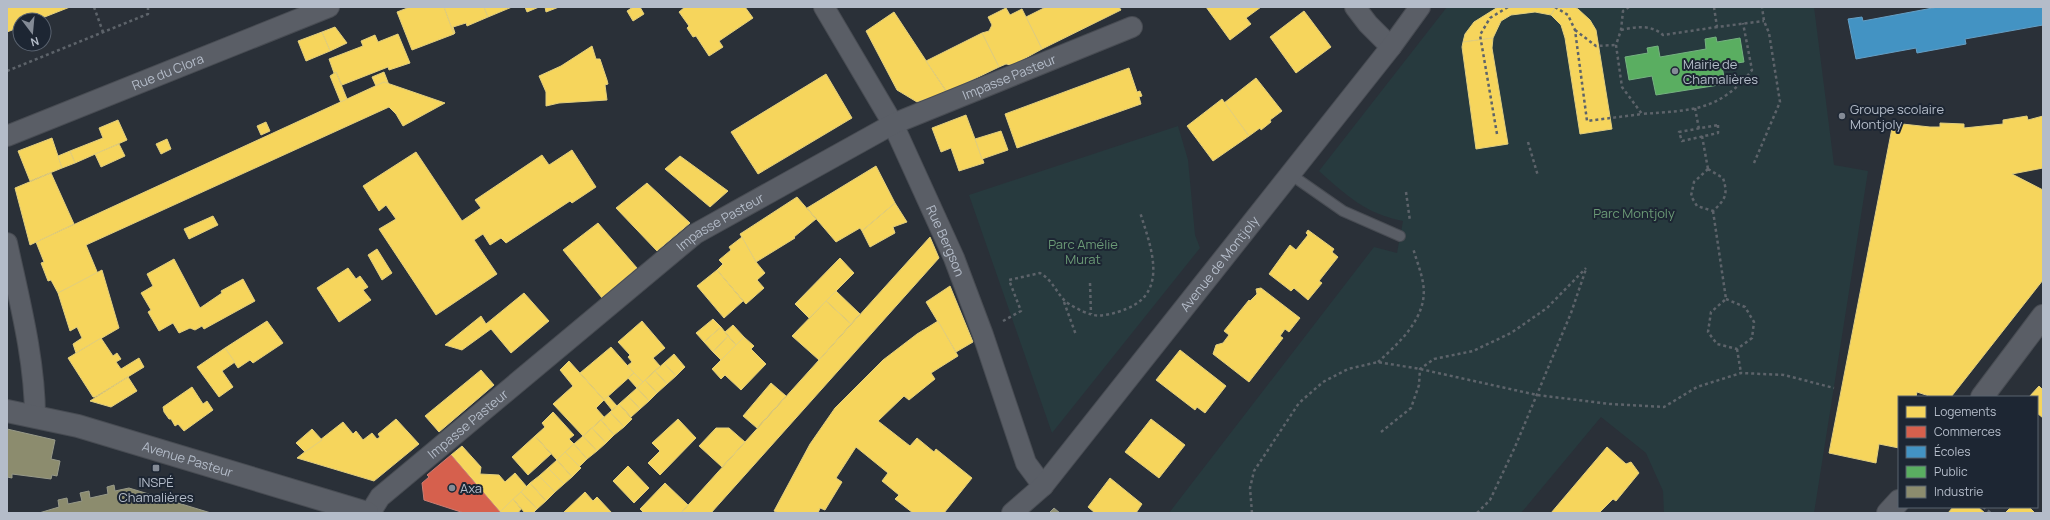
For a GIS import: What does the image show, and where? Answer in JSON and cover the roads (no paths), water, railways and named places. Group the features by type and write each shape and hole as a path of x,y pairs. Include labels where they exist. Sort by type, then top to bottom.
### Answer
{"street":[{"name":"Rue du Clora","path":"7,136 329,7"},
{"name":"Rue Bergson","path":"824,7 893,124 954,258 983,335 1026,463 1043,486"},
{"path":"1355,7 1391,47"},
{"name":"Avenue de Montjoly","path":"1012,513 1043,486 1391,47 1420,7"},
{"name":"Impasse Pasteur","path":"368,513 380,497 695,234 893,124 1132,27"},
{"path":"7,243 24,324 35,396 35,417"},
{"path":"1983,396 2043,316"},
{"name":"Avenue Pasteur","path":"7,411 111,435 368,513"},
{"path":"1888,513 1898,502"}],"lane":[{"path":"1290,174 1343,211 1400,236"}],"place":[{"name":"Mairie de Chamalières","path":"1675,71"},
{"name":"Groupe scolaire Montjoly","path":"1842,116"},
{"name":"INSPÉ Chamalières","path":"156,468"},
{"name":"Axa","path":"452,488"}],"park label":[{"name":"Parc Montjoly","path":"1634,213"},
{"name":"Parc Amélie Murat","path":"1083,252"}]}
